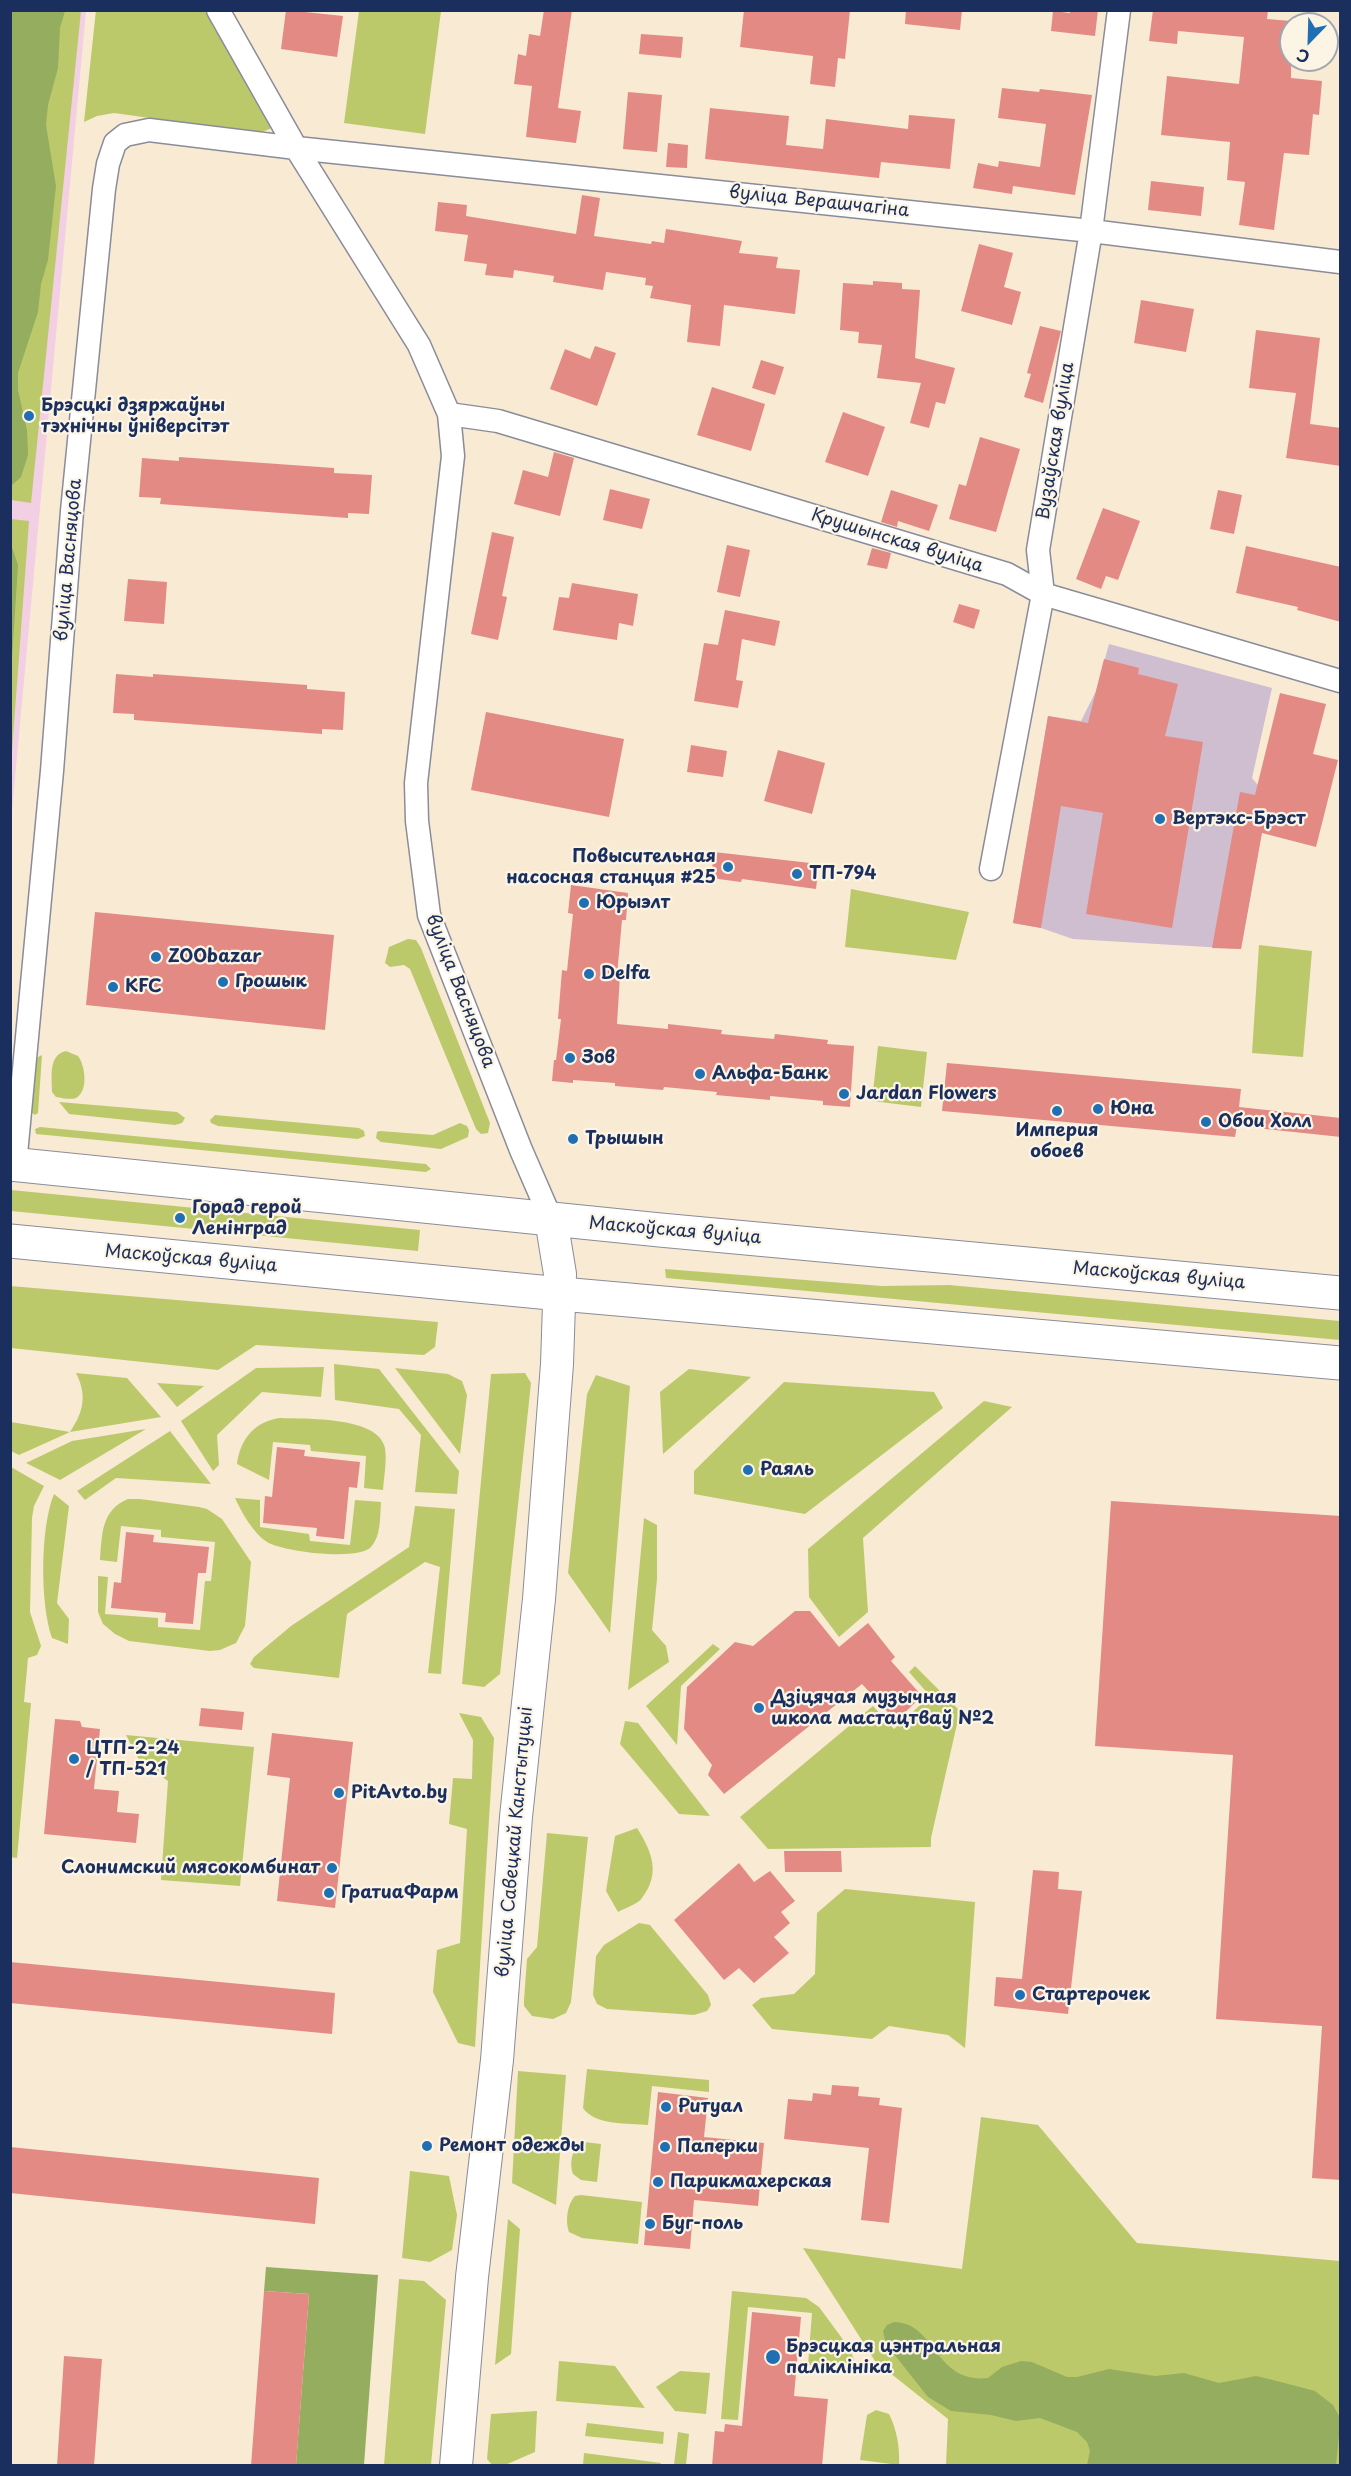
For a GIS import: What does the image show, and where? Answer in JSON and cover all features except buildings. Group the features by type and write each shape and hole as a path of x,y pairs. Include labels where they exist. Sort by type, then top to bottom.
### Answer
{"main road":[{"name":"Маскоўская вуліца","path":"13,1165 551,1219 1341,1293"},
{"name":"вуліца Савецкай Канстытуцыі","path":"456,2466 472,2277 497,2060 516,1817 539,1599 561,1293 559,1255 551,1219"},
{"name":"Маскоўская вуліца","path":"10,1241 1341,1363"}],"street":[{"name":"вуліца Васняцова","path":"218,10 296,148 419,345 449,414 453,456 416,783 417,821 429,915 521,1150 551,1219"},
{"name":"Вузаўская вуліца","path":"991,869 1044,594 1038,550 1091,231 1119,10"},
{"name":"вуліца Васняцова","path":"13,1165 53,760 72,511 104,189 111,153 116,143 125,135 149,130 296,148"},
{"name":"вуліца Верашчагіна","path":"296,148 1091,231 1341,262"},
{"name":"Крушынская вуліца","path":"449,414 498,421 719,487 1007,574 1044,594 1341,681"}],"shaded area":[{"name":"Брэсцкі дзяржаўны тэхнічны ўніверсітэт","path":"11,11 86,11 11,821"},
{"path":"1109,644 1272,688 1252,778 1268,797 1241,949 1073,939 1041,928 1013,923 1048,716 1081,721 1096,691"}],"green space":[{"path":"96,10 205,11 273,125 270,129 258,133 114,113 97,116 84,122"},
{"name":"Брэсцкі дзяржаўны тэхнічны ўніверсітэт","path":"11,11 81,11 31,503 11,500"},
{"path":"11,11 65,11 60,28 58,68 48,105 46,125 56,186 48,260 41,284 38,312 18,373 18,390 27,430 28,455 21,477 11,486"},
{"path":"359,11 441,11 425,134 344,123"},
{"path":"11,519 29,521 11,765"},
{"path":"11,544 18,565 11,674"},
{"path":"851,889 969,912 956,960 845,947"},
{"path":"408,939 416,940 421,948 490,1123 488,1133 481,1134 476,1129 410,969 404,965 390,967 385,963 389,947"},
{"path":"1259,945 1312,951 1303,1057 1252,1053"},
{"path":"878,1046 927,1052 921,1107 872,1101"},
{"path":"66,1051 78,1056 84,1071 83,1090 74,1099 56,1097 52,1092 52,1067 56,1057"},
{"path":"42,1055 38,1113 35,1115 31,1112 36,1062"},
{"path":"59,1102 177,1112 185,1118 182,1123 175,1125 69,1114"},
{"path":"215,1115 359,1128 364,1131 365,1136 358,1139 218,1126 210,1120"},
{"path":"460,1123 467,1126 468,1137 441,1149 381,1142 376,1138 377,1132 380,1131 433,1135"},
{"path":"40,1127 426,1164 431,1169 426,1172 36,1134 35,1129"},
{"path":"11,1190 420,1230 418,1251 11,1211"},
{"path":"665,1269 882,1286 949,1285 1340,1321 1340,1340 666,1278"},
{"path":"10,1286 438,1322 435,1347 424,1355 256,1345 218,1370 11,1348"},
{"path":"334,1364 379,1369 459,1471 457,1494 415,1492 421,1435 399,1409 335,1400"},
{"path":"324,1367 321,1397 262,1392 217,1435 219,1465 213,1471 181,1421 256,1368"},
{"path":"395,1368 448,1374 462,1381 467,1395 460,1454"},
{"path":"689,1369 751,1377 663,1454 660,1392"},
{"path":"76,1373 127,1378 161,1417 70,1432 81,1410 83,1396"},
{"path":"525,1373 531,1383 500,1674 484,1687 462,1684 491,1374"},
{"path":"596,1375 630,1386 610,1633 568,1573 587,1394"},
{"path":"784,1382 934,1392 943,1408 805,1514 694,1494 694,1471"},
{"path":"157,1383 204,1386 177,1407"},
{"path":"984,1401 1012,1407 863,1538 868,1612 839,1637 809,1597 808,1549"},
{"path":"279,1418 339,1421 369,1430 380,1438 385,1448 383,1490 364,1488 366,1456 311,1451 310,1445 273,1442 269,1480 237,1464 241,1447 250,1434 262,1424"},
{"path":"11,1422 70,1432 19,1455 11,1451"},
{"path":"146,1429 60,1480 26,1463 72,1441"},
{"path":"170,1431 211,1484 116,1478 85,1500 77,1491"},
{"path":"11,1467 44,1486 34,1506 32,1518 30,1612 41,1646 37,1655 28,1658 24,1702 31,1703 17,1858 10,1857"},
{"path":"54,1494 69,1506 57,1603 69,1619 68,1644 52,1638 45,1606 44,1546 49,1509"},
{"path":"235,1498 260,1500 260,1527 309,1534 310,1541 350,1545 355,1500 381,1502 378,1532 371,1547 352,1554 288,1549 276,1546 262,1538 248,1522"},
{"path":"128,1499 199,1507 207,1509 222,1519 251,1562 245,1626 236,1643 220,1650 210,1651 129,1641 115,1634 103,1624 98,1612 98,1576 108,1577 105,1614 158,1618 158,1627 200,1630 205,1581 211,1581 215,1542 161,1537 161,1530 121,1526 117,1562 100,1560 103,1533 108,1517 119,1504"},
{"path":"415,1506 455,1509 441,1674 428,1673 440,1567 425,1562 347,1614 339,1678 254,1668 250,1664 254,1657 291,1626 409,1547"},
{"path":"644,1518 657,1525 657,1579 652,1630 666,1646 669,1662 628,1690"},
{"path":"713,1644 720,1649 681,1686 677,1745 646,1706"},
{"path":"915,1666 960,1711 931,1838 931,1847 768,1849 740,1817 873,1706 894,1729 930,1696 909,1672"},
{"path":"459,1713 481,1717 494,1738 475,2047 458,2043 433,1992 437,1950 460,1943 467,1829 449,1824 453,1778 472,1779 473,1740"},
{"path":"625,1721 638,1723 710,1816 679,1814 620,1744"},
{"path":"126,1735 254,1747 240,1886 161,1880 168,1781 139,1760"},
{"path":"637,1828 650,1854 653,1871 651,1880 640,1900 618,1912 606,1891 615,1836"},
{"path":"547,1833 588,1837 571,2002 566,2013 553,2019 532,2016 524,2006 527,1959 537,1947"},
{"path":"845,1889 975,1902 965,2048 948,2035 889,2026 872,2039 772,2029 752,2005 761,1998 794,1994 815,1974 817,1913"},
{"path":"639,1923 650,1925 708,1995 711,2005 707,2011 694,2015 607,2009 597,2004 593,1995 596,1956 604,1945"},
{"path":"587,2069 709,2080 709,2092 652,2086 648,2125 613,2123 588,2114 583,2108"},
{"path":"518,2071 566,2075 556,2205 512,2183"},
{"path":"981,2117 1038,2125 1137,2243 1340,2261 1340,2465 946,2465 948,2419 875,2361 803,2248 962,2269"},
{"path":"584,2142 601,2144 597,2182 581,2180 573,2174 572,2155"},
{"path":"410,2171 449,2176 457,2215 452,2250 430,2262 402,2258"},
{"path":"581,2195 642,2202 638,2244 582,2238 569,2232 567,2223 569,2208 572,2199"},
{"path":"508,2219 520,2229 511,2354 495,2365"},
{"path":"266,2267 378,2275 364,2465 296,2465 309,2294 264,2291"},
{"path":"399,2279 424,2281 446,2300 431,2465 384,2465"},
{"path":"732,2291 806,2298 819,2307 850,2349 854,2360 851,2365 841,2367 808,2365 812,2313 748,2307 738,2420 721,2419"},
{"path":"894,2322 908,2325 919,2332 956,2372 970,2377 988,2378 1002,2367 1021,2361 1032,2362 1067,2377 1077,2377 1109,2369 1155,2376 1184,2373 1219,2383 1256,2376 1315,2391 1333,2405 1339,2416 1336,2465 1087,2465 1090,2451 1087,2442 1077,2432 1040,2418 1016,2421 991,2415 951,2411 928,2397 886,2344 883,2331 887,2325"},
{"path":"559,2361 615,2366 645,2408 556,2401"},
{"path":"680,2371 710,2373 706,2414 675,2411 656,2387"},
{"path":"876,2410 889,2414 892,2420 897,2439 899,2465 860,2460 867,2415"},
{"path":"537,2411 535,2452 505,2465 492,2465 487,2459 491,2414"},
{"path":"587,2423 664,2432 663,2444 585,2436"},
{"path":"678,2432 689,2434 686,2465 674,2465"},
{"path":"584,2453 661,2463 660,2465 583,2465"}],"place":[{"name":"Брэсцкі дзяржаўны тэхнічны ўніверсітэт","path":"29,416"},
{"name":"Вертэкс-Брэст","path":"1160,819"},
{"name":"Повысительная насосная станция #25","path":"728,867"},
{"name":"ТП-794","path":"797,874"},
{"name":"Юрыэлт","path":"584,903"},
{"name":"ZOObazar","path":"156,957"},
{"name":"Delfa","path":"589,974"},
{"name":"Грошык","path":"223,982"},
{"name":"KFC","path":"113,987"},
{"name":"Зов","path":"570,1058"},
{"name":"Альфа-Банк","path":"700,1074"},
{"name":"Jardan Flowers","path":"844,1094"},
{"name":"Юна","path":"1098,1109"},
{"name":"Империя обоев","path":"1057,1111"},
{"name":"Обои Холл","path":"1206,1122"},
{"name":"Трышын","path":"573,1139"},
{"name":"Горад герой Ленінград","path":"180,1218"},
{"name":"Раяль","path":"748,1470"},
{"name":"Дзіцячая музычная школа мастацтваў №2","path":"759,1708"},
{"name":"ЦТП-2-24 / ТП-521","path":"74,1759"},
{"name":"PitAvto.by","path":"339,1793"},
{"name":"Слонимский мясокомбинат","path":"332,1868"},
{"name":"ГратиаФарм","path":"329,1893"},
{"name":"Стартерочек","path":"1020,1995"},
{"name":"Ритуал","path":"666,2107"},
{"name":"Ремонт одежды","path":"427,2146"},
{"name":"Паперки","path":"665,2147"},
{"name":"Парикмахерская","path":"658,2182"},
{"name":"Буг-поль","path":"650,2224"},
{"name":"Брэсцкая цэнтральная паліклініка","path":"773,2357"}]}
